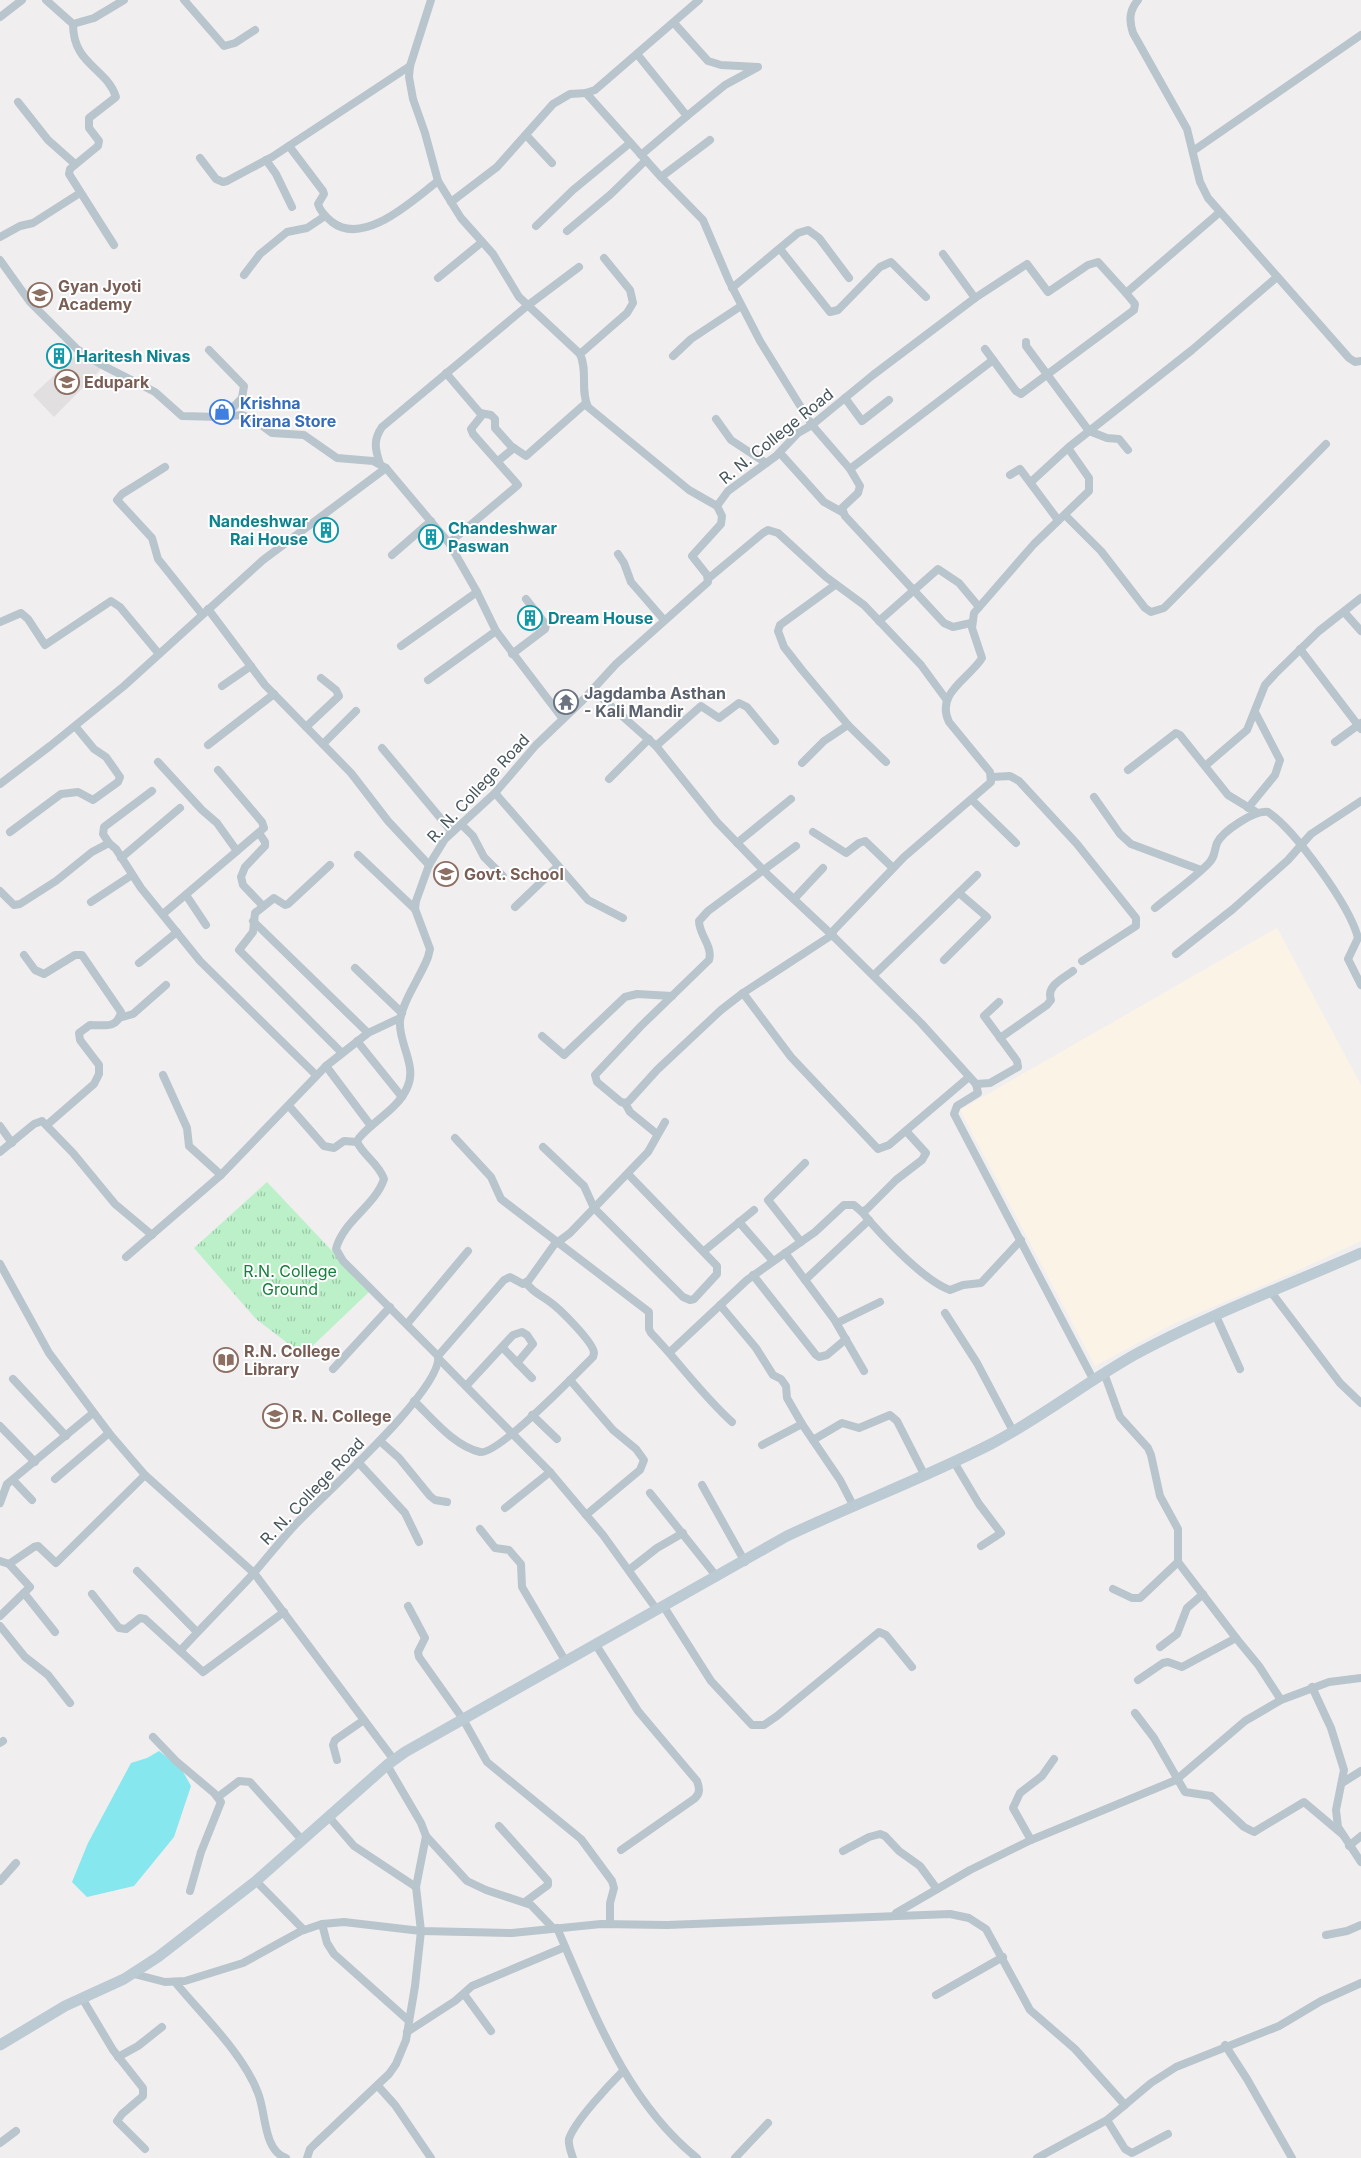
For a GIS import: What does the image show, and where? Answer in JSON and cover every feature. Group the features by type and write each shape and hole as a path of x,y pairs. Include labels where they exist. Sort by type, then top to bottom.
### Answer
{"main road":[{"path":"0,2044 82,1998 134,1974 256,1881 390,1762 463,1718 745,1562 787,1536 925,1476 1014,1431 1104,1373 1181,1331 1361,1253"}],"street":[{"path":"0,17 22,0"},
{"path":"46,0 73,24 73,36 79,51 116,97 89,118 89,128 99,141 98,146 70,169 70,174 80,193 114,245"},
{"path":"73,24 94,18 124,0"},
{"path":"184,0 224,46 235,43 254,30"},
{"path":"431,0 410,66 409,77 413,99 426,133 438,181 461,218 492,254 526,306 580,354 582,360 583,391 586,403 594,413 689,490 717,506"},
{"path":"451,202 497,166 546,111 561,98 586,93 607,81 699,0"},
{"path":"1138,0 1130,13 1133,33 1182,119 1193,151 1200,182 1220,212 1348,358 1355,362 1361,361"},
{"path":"567,231 611,194 643,158 687,116 725,85 758,67 721,65 708,61 674,23"},
{"path":"1193,151 1361,35"},
{"path":"637,54 687,116"},
{"path":"200,158 216,179 223,182 289,146 410,66"},
{"path":"586,93 643,158 703,220 741,306 812,425 850,468 860,486 860,490 842,508 842,512"},
{"path":"18,102 48,140 75,164"},
{"path":"526,135 552,163"},
{"path":"661,177 710,140"},
{"path":"536,226 573,190 630,143"},
{"path":"289,146 323,190 324,194 318,204 325,216 344,230 357,229 396,214 438,181"},
{"path":"266,160 276,174 292,207"},
{"path":"0,237 20,226 33,224 80,193"},
{"path":"986,349 1018,393 1021,394 1134,310 1135,304 1126,293 1220,212"},
{"path":"244,275 260,254 282,236 291,230 307,228 325,216"},
{"path":"732,288 804,230 814,232 848,278"},
{"path":"438,278 482,242"},
{"path":"780,249 830,312 838,310 880,267 891,262 926,297"},
{"path":"943,254 974,298"},
{"path":"580,354 627,313 633,302 630,290 604,258"},
{"name":"R. N. College Road","path":"416,909 418,894 429,865 441,845 452,832 495,793 520,762 593,690 616,664 708,582 709,578 692,556 722,524 722,516 717,506 728,491 780,453 798,433 812,425 873,375 974,298 1027,264 1048,292 1088,265 1098,262 1126,293"},
{"path":"1,266 54,328 87,356 155,392 182,416 248,416 272,433 304,435 338,458 383,466"},
{"path":"563,719 496,631 477,592 449,543 383,466 375,444 376,436 382,427 526,306 579,267"},
{"path":"1032,481 1068,448 1192,350 1277,277"},
{"path":"673,356 691,339 741,306"},
{"path":"1026,342 1026,346 1089,431 1108,438 1119,439 1128,450"},
{"path":"209,350 244,386 244,395 224,416"},
{"path":"850,468 993,360"},
{"path":"446,373 483,414 491,414 495,419 494,424 498,432 514,448 526,456 586,403"},
{"path":"845,398 862,421 889,400"},
{"path":"449,543 518,485 471,429 483,414"},
{"path":"716,419 731,440 766,463"},
{"path":"1064,515 1101,551 1145,608 1151,612 1158,612 1326,444"},
{"path":"498,461 514,448"},
{"path":"992,777 949,722 945,714 946,699 982,658 971,623 974,613 1034,544 1089,491 1089,478 1068,448"},
{"path":"780,453 824,502 842,512 946,625 953,627 971,623"},
{"path":"0,784 75,726 278,549 383,466"},
{"path":"165,467 122,494 117,500 152,538 158,559 205,611 274,694 351,774 388,820 429,865"},
{"path":"1010,475 1019,468 1032,481 1058,520"},
{"path":"392,555 431,520"},
{"path":"709,578 743,548 768,530 778,533 835,585 864,605 921,665 946,699"},
{"path":"618,554 624,563 631,582 664,620"},
{"path":"879,621 938,569 959,583 979,607"},
{"path":"835,585 780,625 778,631 786,650 848,724 886,762"},
{"path":"402,646 477,592"},
{"path":"1204,766 1247,730 1256,712 1265,685 1319,631 1345,613 1361,598"},
{"path":"512,654 542,633 546,625 526,599"},
{"path":"0,622 21,614 28,618 45,645 111,601 120,607 159,654"},
{"path":"1345,613 1361,631"},
{"path":"428,680 496,631"},
{"path":"1300,649 1360,726 1335,742"},
{"path":"222,686 251,666"},
{"path":"306,727 339,696 336,690 321,678"},
{"path":"593,690 656,746 717,822 764,870 874,975 936,1038 976,1084 978,1093 957,1106 954,1114 1094,1379"},
{"path":"208,745 274,694"},
{"path":"656,746 701,706 719,718 739,703 747,707 775,741"},
{"path":"322,744 356,711"},
{"path":"1248,808 1275,775 1280,760 1256,712"},
{"path":"802,763 824,741 848,724"},
{"path":"10,832 61,794 78,792 93,800 118,782 120,776 109,760 94,749 75,726"},
{"path":"1128,770 1176,733 1180,735 1228,795 1256,812 1268,812 1272,815 1300,845 1332,888 1357,931 1358,938 1348,960 1361,985"},
{"path":"609,779 649,739"},
{"path":"382,748 452,832"},
{"path":"158,762 202,810 217,823 237,852"},
{"path":"163,914 259,833 265,825 218,770"},
{"path":"992,777 1010,776 1019,781 1088,857 1136,918 1136,926 1082,962"},
{"path":"625,1103 683,1046 743,993 832,935 834,930 893,868 987,787 992,777"},
{"path":"152,791 104,826 101,830 103,834 132,875 208,969 316,1075"},
{"path":"495,793 592,904 623,918"},
{"path":"1094,797 1120,834 1131,844 1201,870"},
{"path":"737,843 791,799"},
{"path":"972,800 1016,844"},
{"path":"1176,954 1234,909 1288,860 1311,834 1361,801"},
{"path":"121,858 180,808"},
{"path":"1155,908 1212,860 1221,838 1256,812"},
{"path":"461,824 473,836 484,857 503,876"},
{"path":"813,832 846,853 862,841 865,841 893,868"},
{"path":"259,833 265,842 265,846 245,867 241,877 243,885 263,906"},
{"path":"0,891 14,905 20,904 68,872 92,852 109,843"},
{"path":"657,1134 630,1112 625,1103 597,1082 595,1075 709,960 709,949 699,927 699,921 703,915 796,846"},
{"path":"357,1142 402,1097 411,1077 400,1028 401,1016 425,967 430,949 416,909 358,855"},
{"path":"330,864 288,904 285,905 274,898 255,913 253,932 241,946 240,953 342,1053"},
{"path":"515,907 558,866"},
{"path":"794,899 824,868"},
{"path":"91,902 132,875"},
{"path":"874,975 977,875"},
{"path":"944,960 987,917 959,893"},
{"path":"186,895 206,925"},
{"path":"253,920 368,1032"},
{"path":"139,963 177,932"},
{"path":"24,955 36,970 44,974 75,955 82,956 119,1008 121,1012 119,1018"},
{"path":"355,968 401,1016"},
{"path":"1000,1038 1047,1006 1051,1000 1049,991 1072,971"},
{"path":"48,1124 94,1084 99,1074 98,1065 80,1040 79,1033 87,1026 106,1027 119,1018 133,1014 166,985"},
{"path":"743,993 791,1057 872,1146 878,1149 883,1149 969,1078"},
{"path":"542,1036 564,1055 625,997 637,994 672,996"},
{"path":"976,1084 990,1083 1018,1067 1018,1060 984,1016 999,1002"},
{"path":"126,1257 221,1175 326,1066 368,1032 401,1016"},
{"path":"357,1041 402,1097"},
{"path":"326,1066 371,1126"},
{"path":"162,1075 188,1128 189,1146 221,1175"},
{"path":"289,1106 324,1146 334,1148 344,1141 357,1142 382,1172 384,1179 375,1195 341,1236 336,1249 343,1261 514,1433 550,1472 660,1608 711,1681 752,1725 764,1725 777,1716 879,1632 886,1635 912,1666"},
{"path":"0,1152 38,1121 48,1124 115,1204 152,1234"},
{"path":"414,1401 448,1434 482,1453 492,1449 514,1433 592,1357 594,1349 562,1312 549,1301 538,1296 526,1282 558,1241 628,1174 653,1146 657,1134 665,1122"},
{"path":"0,1126 12,1143"},
{"path":"862,1212 924,1157 923,1149 906,1131"},
{"path":"455,1138 491,1178 502,1199 649,1312 649,1328 690,1375 709,1401 732,1422"},
{"path":"543,1147 584,1186 594,1208 686,1300 694,1299 718,1270 715,1262 628,1174"},
{"path":"801,1242 768,1200 805,1163"},
{"path":"670,1352 753,1275 801,1242 844,1205 854,1205 891,1245 939,1284 950,1290 968,1284 981,1283 1021,1240"},
{"path":"704,1251 754,1210"},
{"path":"805,1280 869,1220"},
{"path":"739,1222 773,1261"},
{"path":"407,1324 468,1251"},
{"path":"785,1253 837,1323 864,1371"},
{"path":"0,1264 49,1353 109,1433 146,1475 254,1573 284,1612 364,1720 390,1762 426,1836 467,1881 486,1890 525,1902 555,1928 590,2004 624,2071 668,2131 698,2158"},
{"path":"753,1275 816,1355 819,1357 827,1355 846,1339"},
{"name":"R. N. College Road","path":"180,1651 254,1573 296,1524 380,1441 414,1401 435,1372 439,1358 504,1280 510,1277 520,1284 526,1282"},
{"path":"1272,1292 1340,1383 1361,1403"},
{"path":"837,1323 880,1302"},
{"path":"720,1305 756,1348 773,1376 781,1379 786,1386 787,1398 802,1424 840,1480 854,1507"},
{"path":"332,1369 390,1307"},
{"path":"945,1313 977,1362 1014,1431"},
{"path":"1216,1316 1240,1369"},
{"path":"466,1386 518,1333 527,1335 534,1344 516,1362"},
{"path":"502,1348 532,1378"},
{"path":"1104,1373 1120,1417 1142,1440 1151,1455 1160,1496 1178,1529 1178,1562 1259,1666 1280,1700"},
{"path":"13,1379 66,1436"},
{"path":"570,1380 613,1430 636,1449 644,1460 640,1470 586,1515"},
{"path":"0,1503 5,1487 93,1413"},
{"path":"532,1414 557,1439"},
{"path":"813,1440 842,1423 859,1428 890,1415 897,1422 925,1476"},
{"path":"762,1445 802,1424"},
{"path":"0,1426 35,1462"},
{"path":"55,1480 109,1433"},
{"path":"380,1441 399,1458 430,1496 435,1500 447,1502"},
{"path":"358,1462 405,1514 419,1542"},
{"path":"954,1462 979,1504 1001,1533 981,1546"},
{"path":"505,1508 550,1472"},
{"path":"0,1562 5,1565 9,1564 38,1546 56,1563 146,1475"},
{"path":"13,1480 32,1500"},
{"path":"702,1486 745,1562"},
{"path":"650,1493 717,1577"},
{"path":"480,1529 495,1548 509,1550 522,1564 522,1587 566,1662"},
{"path":"629,1570 657,1548 683,1533"},
{"path":"1114,1589 1132,1598 1140,1598 1178,1562"},
{"path":"0,1616 30,1587 9,1564"},
{"path":"137,1571 198,1632"},
{"path":"24,1593 55,1632"},
{"path":"92,1594 119,1628 126,1629 140,1618 145,1619 203,1672 284,1612"},
{"path":"1160,1647 1177,1634 1187,1608 1203,1594"},
{"path":"408,1606 425,1638 418,1652 419,1657 463,1718 480,1753 492,1769 574,1833 608,1875 614,1888 610,1903 610,1924"},
{"path":"0,1626 25,1657 48,1675 70,1703"},
{"path":"1138,1680 1163,1663 1168,1662 1182,1667 1186,1666 1236,1638"},
{"path":"596,1645 638,1711 692,1776 699,1788 699,1793 694,1799 621,1850"},
{"path":"894,1914 937,1889 1031,1840 1176,1780 1245,1721 1280,1700 1312,1687 1361,1678"},
{"path":"1312,1687 1336,1744 1344,1770 1336,1810 1342,1834 1361,1862"},
{"path":"1135,1713 1154,1738 1176,1780 1189,1794 1208,1795 1215,1799 1249,1830 1258,1831 1304,1802 1342,1834"},
{"path":"337,1760 333,1745 335,1740 364,1720"},
{"path":"153,1737 181,1766 218,1797 221,1802 200,1852 190,1891"},
{"path":"1031,1840 1014,1808 1020,1793 1042,1776 1054,1759"},
{"path":"1342,1783 1361,1771"},
{"path":"218,1797 239,1781 250,1782 303,1841"},
{"path":"329,1817 354,1846 416,1887"},
{"path":"500,1826 548,1881 548,1885 545,1888 525,1902"},
{"path":"843,1851 869,1837 880,1834 885,1836 899,1851 920,1866 937,1889"},
{"path":"307,2158 310,2149 378,2086 396,2064 407,2032 421,1931 416,1887 426,1836"},
{"path":"1349,1846 1361,1836"},
{"path":"0,1882 16,1863"},
{"path":"256,1881 304,1930"},
{"path":"134,1974 165,1982 194,1978 243,1962 304,1930 322,1924 356,1922 421,1931 512,1933 610,1924 667,1925 894,1914 961,1915 978,1922 986,1929 1030,2010 1075,2049 1125,2106"},
{"path":"322,1924 327,1943 334,1954 409,2021"},
{"path":"1326,1935 1347,1931 1361,1925"},
{"path":"407,2032 477,1984 512,1971 565,1947"},
{"path":"936,1996 1003,1958"},
{"path":"175,1982 242,2064 259,2094 271,2144 281,2156 286,2158"},
{"path":"1038,2158 1107,2120 1169,2071 1225,2046 1279,2026 1322,2001 1361,1983"},
{"path":"464,1994 491,2031"},
{"path":"82,1998 118,2057 144,2092 143,2096 117,2121 145,2149"},
{"path":"118,2057 138,2046 162,2027"},
{"path":"1225,2046 1247,2079 1292,2158"},
{"path":"573,2158 569,2141 570,2136 596,2101 624,2071"},
{"path":"378,2086 395,2105 431,2158"},
{"path":"1107,2120 1125,2149 1132,2153 1168,2134"},
{"path":"735,2158 768,2123"},
{"path":"0,2143 16,2131"}],"shaded area":[{"name":"Edupark","path":"77,354 101,369 54,417 33,395"},
{"path":"1277,928 1361,1085 1361,1241 1290,1274 1175,1323 1095,1366 960,1110"}],"green space":[{"name":"R.N. College Ground","path":"267,1182 370,1291 303,1355 256,1319 194,1248"}],"water":[{"path":"159,1751 181,1768 191,1786 174,1837 134,1886 87,1897 72,1882 88,1843 131,1763 147,1758"}],"place":[{"name":"Gyan Jyoti Academy","path":"40,295"},
{"name":"Haritesh Nivas","path":"59,356"},
{"name":"Edupark","path":"67,382"},
{"name":"Krishna Kirana Store","path":"222,412"},
{"name":"Nandeshwar Rai House","path":"326,530"},
{"name":"Chandeshwar Paswan","path":"431,537"},
{"name":"Dream House","path":"530,618"},
{"name":"Jagdamba Asthan - Kali Mandir","path":"566,702"},
{"name":"Govt. School","path":"446,874"},
{"name":"R.N. College Library","path":"226,1360"},
{"name":"R. N. College","path":"275,1416"}]}
